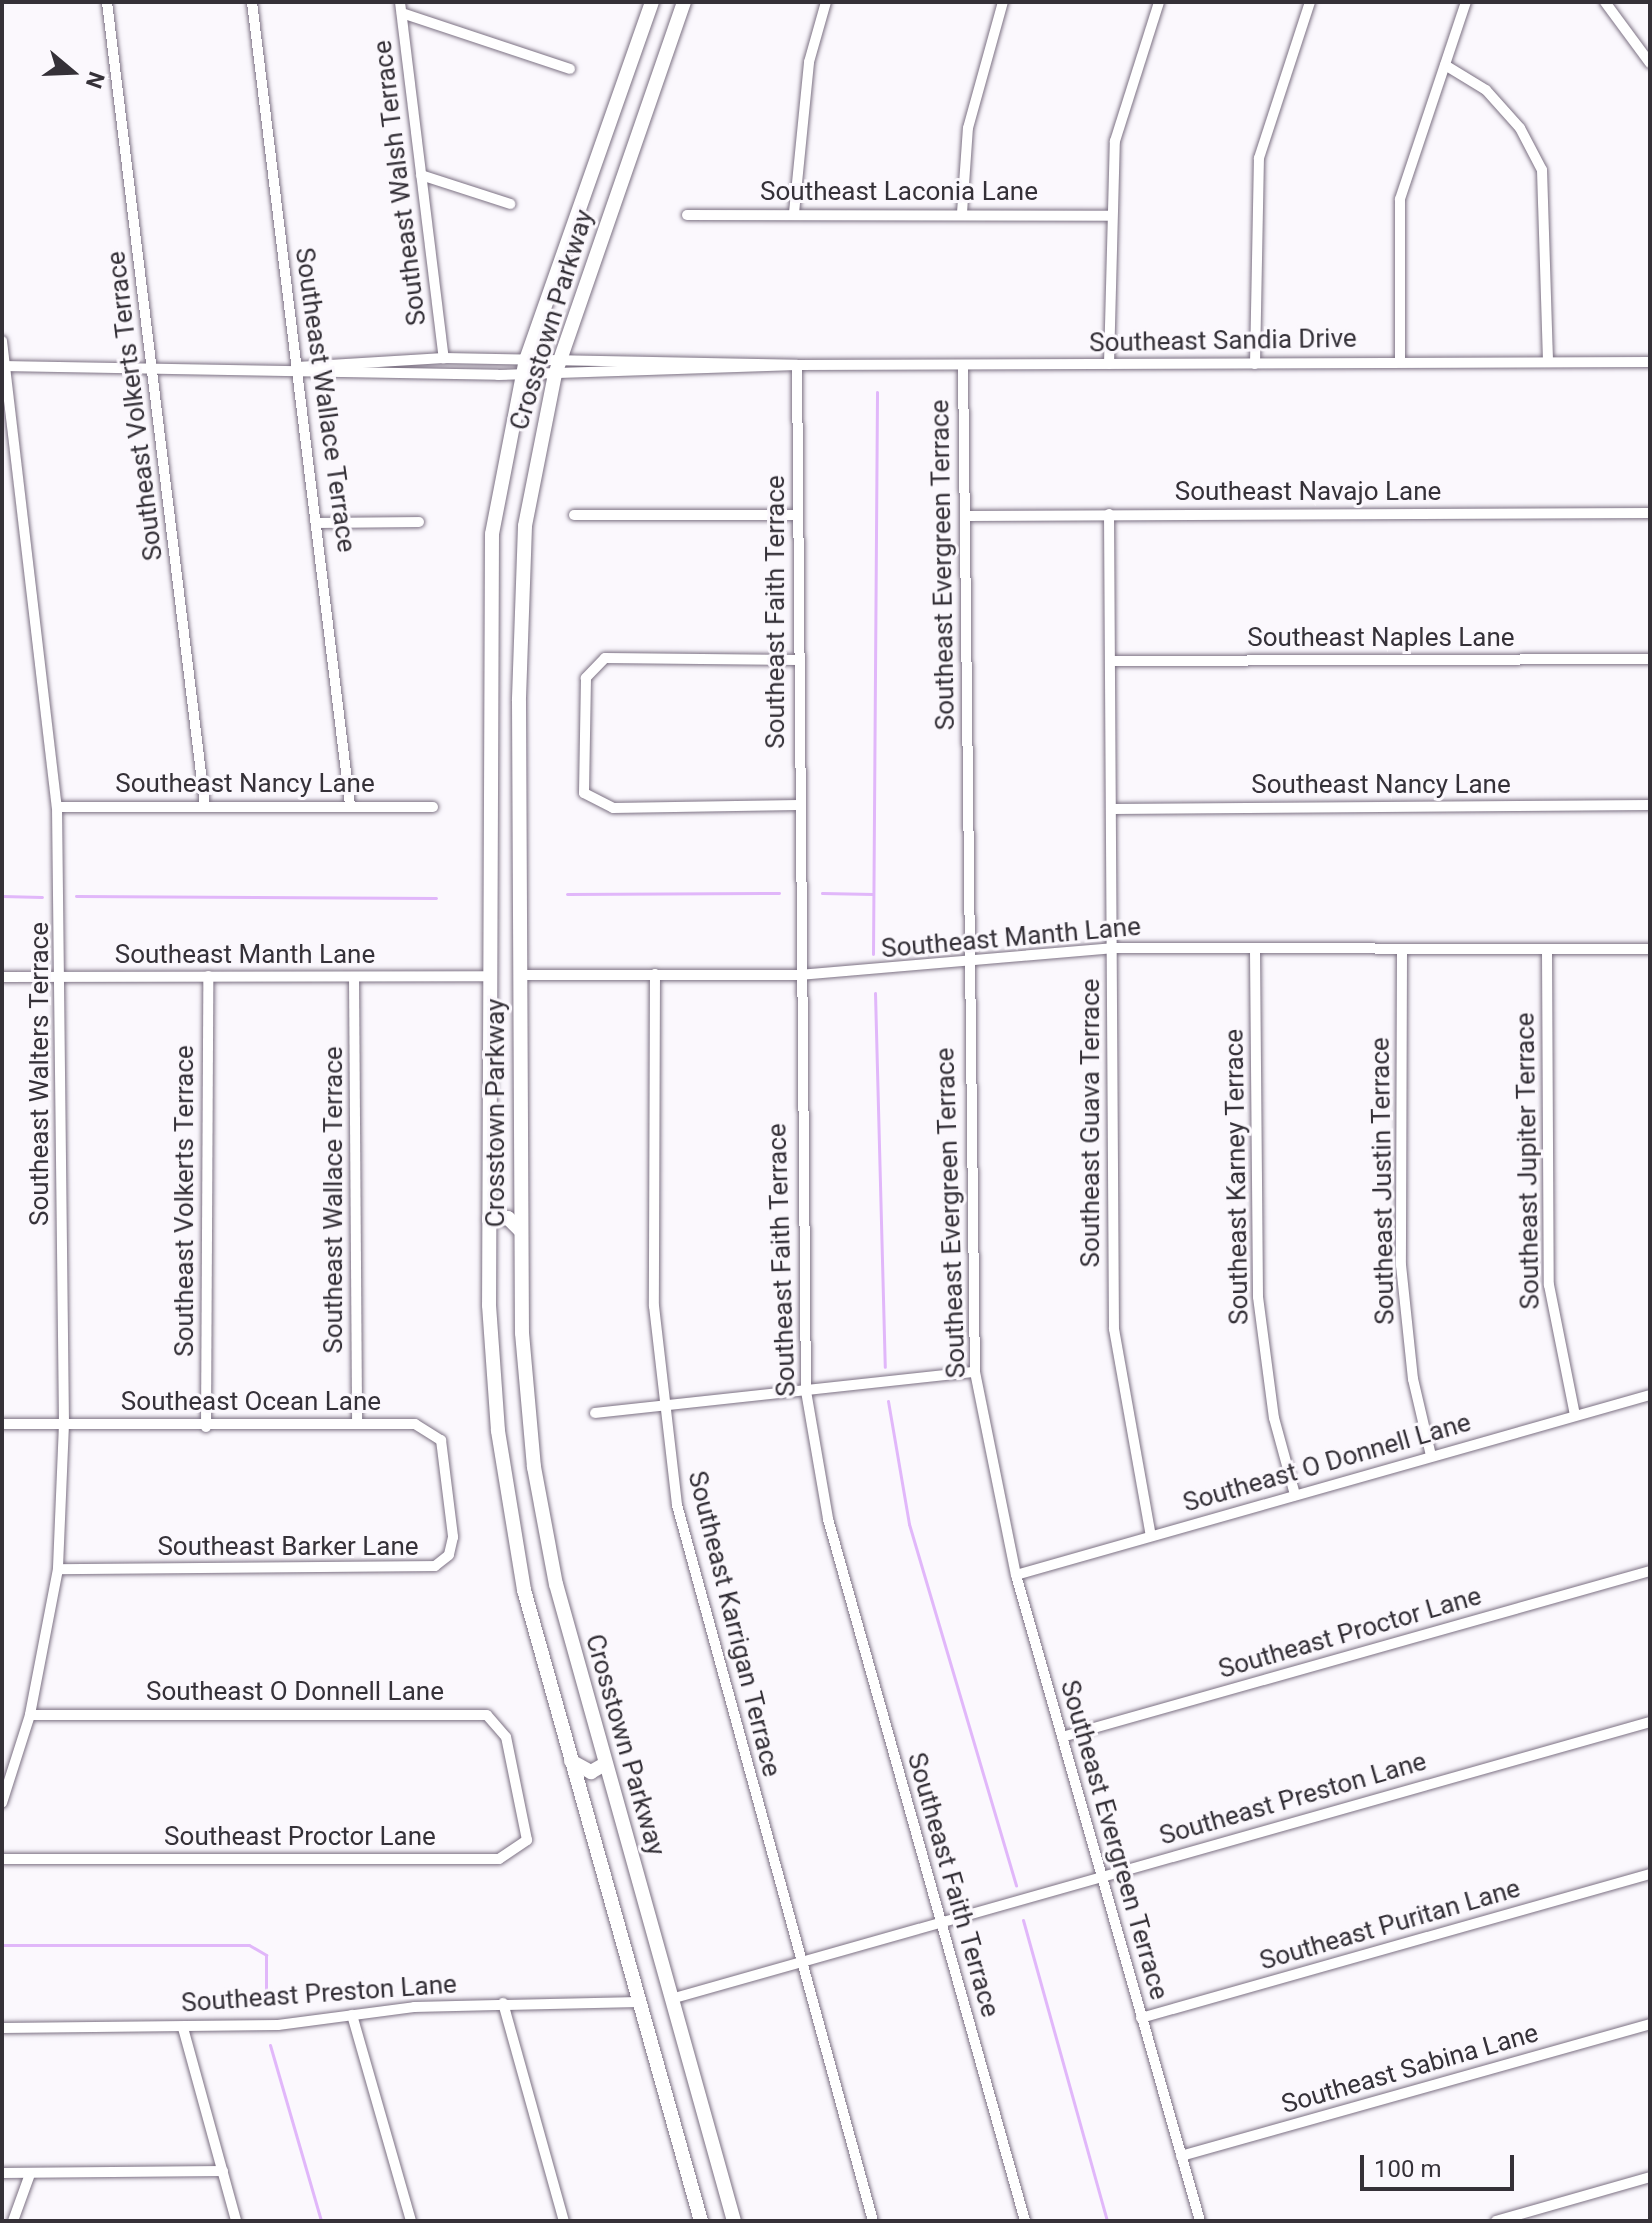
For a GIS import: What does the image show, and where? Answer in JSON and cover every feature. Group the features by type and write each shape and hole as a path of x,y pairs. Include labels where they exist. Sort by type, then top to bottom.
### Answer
{"main road":[{"name":"Crosstown Parkway","path":"652,2 521,374 489,567 491,1358 505,1491 571,1761 701,2221"},
{"name":"Crosstown Parkway","path":"684,2 555,374 533,468 520,587 520,1230 525,1392 541,1507 605,1764 734,2221"},
{"path":"489,1220 508,1218 520,1230"},
{"path":"571,1761 591,1772 605,1764"}],"street":[{"name":"Southeast Volkerts Terrace","path":"107,2 205,806"},
{"name":"Southeast Wallace Terrace","path":"252,2 297,367 320,523 350,805"},
{"path":"794,213 809,62 826,2"},
{"path":"962,213 968,128 1003,2"},
{"path":"1109,364 1115,141 1159,2"},
{"path":"1255,364 1259,158 1310,2"},
{"path":"1400,361 1400,199 1466,2"},
{"path":"1605,2 1650,63"},
{"path":"401,7 570,69"},
{"name":"Southeast Walsh Terrace","path":"401,7 444,358"},
{"path":"1445,65 1486,90 1520,128 1542,170 1548,362"},
{"path":"421,175 510,204"},
{"name":"Southeast Laconia Lane","path":"687,215 962,213 1111,216"},
{"name":"Southeast Walters Terrace","path":"2,341 57,807 64,1424 58,1569 30,1715 2,1803"},
{"name":"Southeast Sandia Drive","path":"297,367 309,360 444,358 963,366 1400,361 1650,362"},
{"name":"Southeast Sandia Drive","path":"4,366 297,367 555,374 797,365"},
{"name":"Southeast Faith Terrace","path":"797,365 799,975 806,1391 828,1519 1025,2221"},
{"name":"Southeast Evergreen Terrace","path":"963,366 975,1372 1016,1575 1200,2221"},
{"name":"Southeast Navajo Lane","path":"967,516 1650,513"},
{"name":"Southeast Guava Terrace","path":"1109,514 1114,1329 1151,1536"},
{"path":"574,515 797,515"},
{"path":"320,523 419,522"},
{"path":"798,660 605,658 586,678 584,793 596,805 798,805"},
{"name":"Southeast Naples Lane","path":"1112,661 1650,659"},
{"name":"Southeast Nancy Lane","path":"1112,809 1650,805"},
{"name":"Southeast Nancy Lane","path":"57,807 433,807"},
{"name":"Southeast Manth Lane","path":"520,975 799,975 1112,948 1402,952 1650,949"},
{"name":"Southeast Karney Terrace","path":"1255,951 1258,1297 1274,1418 1295,1495"},
{"name":"Southeast Justin Terrace","path":"1402,952 1401,1265 1413,1379 1431,1456"},
{"name":"Southeast Jupiter Terrace","path":"1547,952 1549,1285 1575,1415"},
{"name":"Southeast Karrigan Terrace","path":"655,974 654,1306 663,1405 677,1505 799,1962 873,2221"},
{"name":"Southeast Volkerts Terrace","path":"206,1427 208,976"},
{"name":"Southeast Manth Lane","path":"2,977 488,976"},
{"name":"Southeast Wallace Terrace","path":"354,977 357,1423"},
{"path":"595,1413 975,1372"},
{"name":"Southeast O Donnell Lane","path":"1016,1575 1650,1395"},
{"name":"Southeast Ocean Lane","path":"2,1424 206,1427 357,1423 429,1427 441,1440 448,1492"},
{"name":"Southeast Barker Lane","path":"58,1569 427,1569 452,1546 448,1492"},
{"name":"Southeast Proctor Lane","path":"1062,1737 1650,1571"},
{"name":"Southeast O Donnell Lane","path":"30,1715 479,1714 503,1728 517,1779"},
{"name":"Southeast Preston Lane","path":"671,1999 1650,1722"},
{"name":"Southeast Proctor Lane","path":"2,1859 508,1858 528,1832 517,1779"},
{"name":"Southeast Puritan Lane","path":"1141,2018 1650,1874"},
{"name":"Southeast Preston Lane","path":"2,2028 183,2028 503,2003 639,2002"},
{"path":"503,2003 564,2221"},
{"path":"352,2015 411,2221"},
{"name":"Southeast Sabina Lane","path":"1181,2156 1650,2024"},
{"path":"183,2028 236,2221"},
{"path":"2,2173 223,2171"},
{"path":"13,2221 30,2174"},
{"path":"1496,2221 1650,2177"}],"waterway":[{"path":"873,954 877,392"},
{"path":"567,894 779,893"},
{"path":"822,893 873,894"},
{"path":"2,896 42,897"},
{"path":"76,896 436,898"},
{"path":"875,993 885,1367"},
{"path":"888,1401 909,1524 1016,1886"},
{"path":"1023,1920 1107,2221"},
{"path":"2,1945 249,1945 266,1955 266,2002"},
{"path":"270,2045 321,2221"}]}
